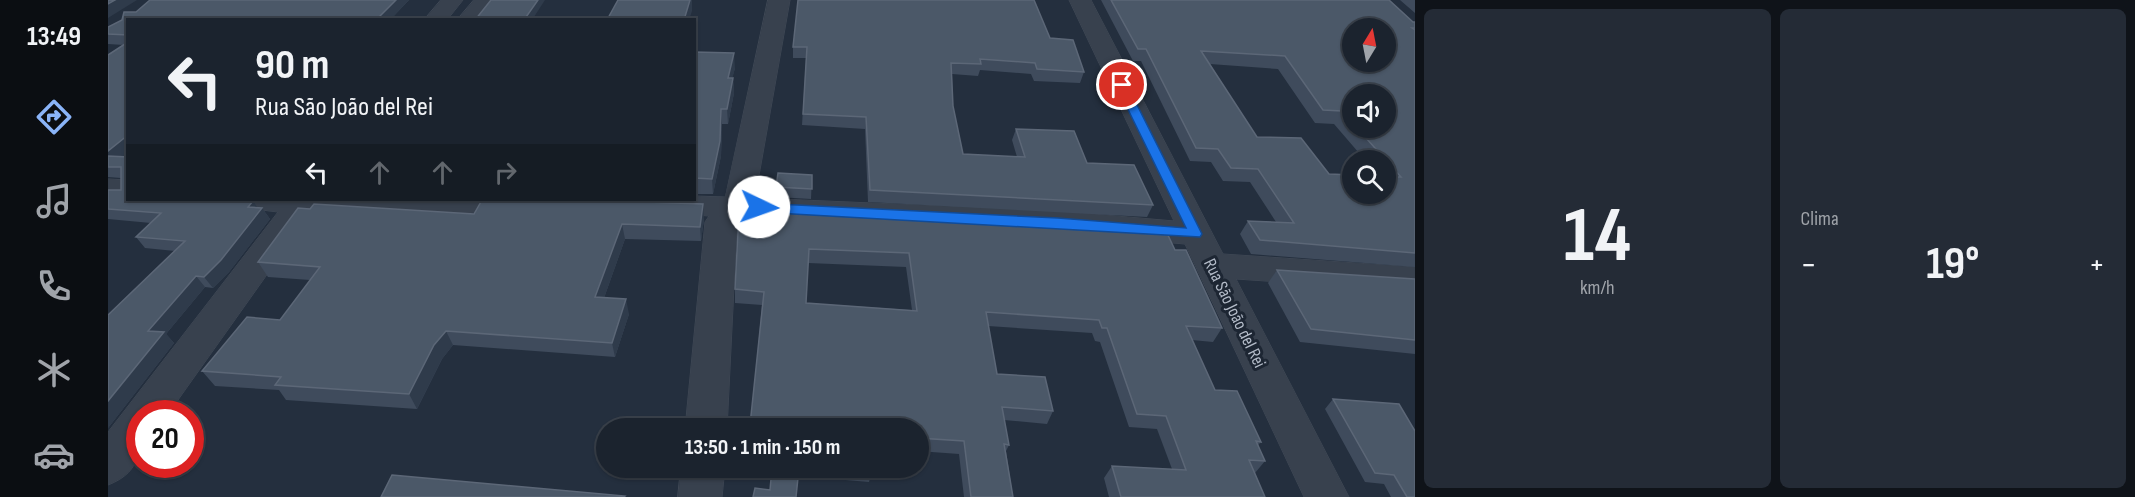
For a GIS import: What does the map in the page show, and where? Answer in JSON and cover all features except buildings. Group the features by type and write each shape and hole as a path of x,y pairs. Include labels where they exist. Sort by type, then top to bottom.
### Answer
{"street":[{"path":"437,18 452,0"},
{"path":"470,18 484,0"},
{"path":"707,418 721,222 738,206 779,0"},
{"name":"Rua São João del Rei","path":"1080,0 1327,497"},
{"path":"108,189 126,190"},
{"path":"155,400 302,201 449,206 483,201"},
{"path":"632,203 1058,222 1203,249 1415,279"},
{"path":"108,465 126,441"},
{"path":"700,497 702,478"}],"route":[{"path":"759,207 1058,222 1195,234 1122,85"}]}
